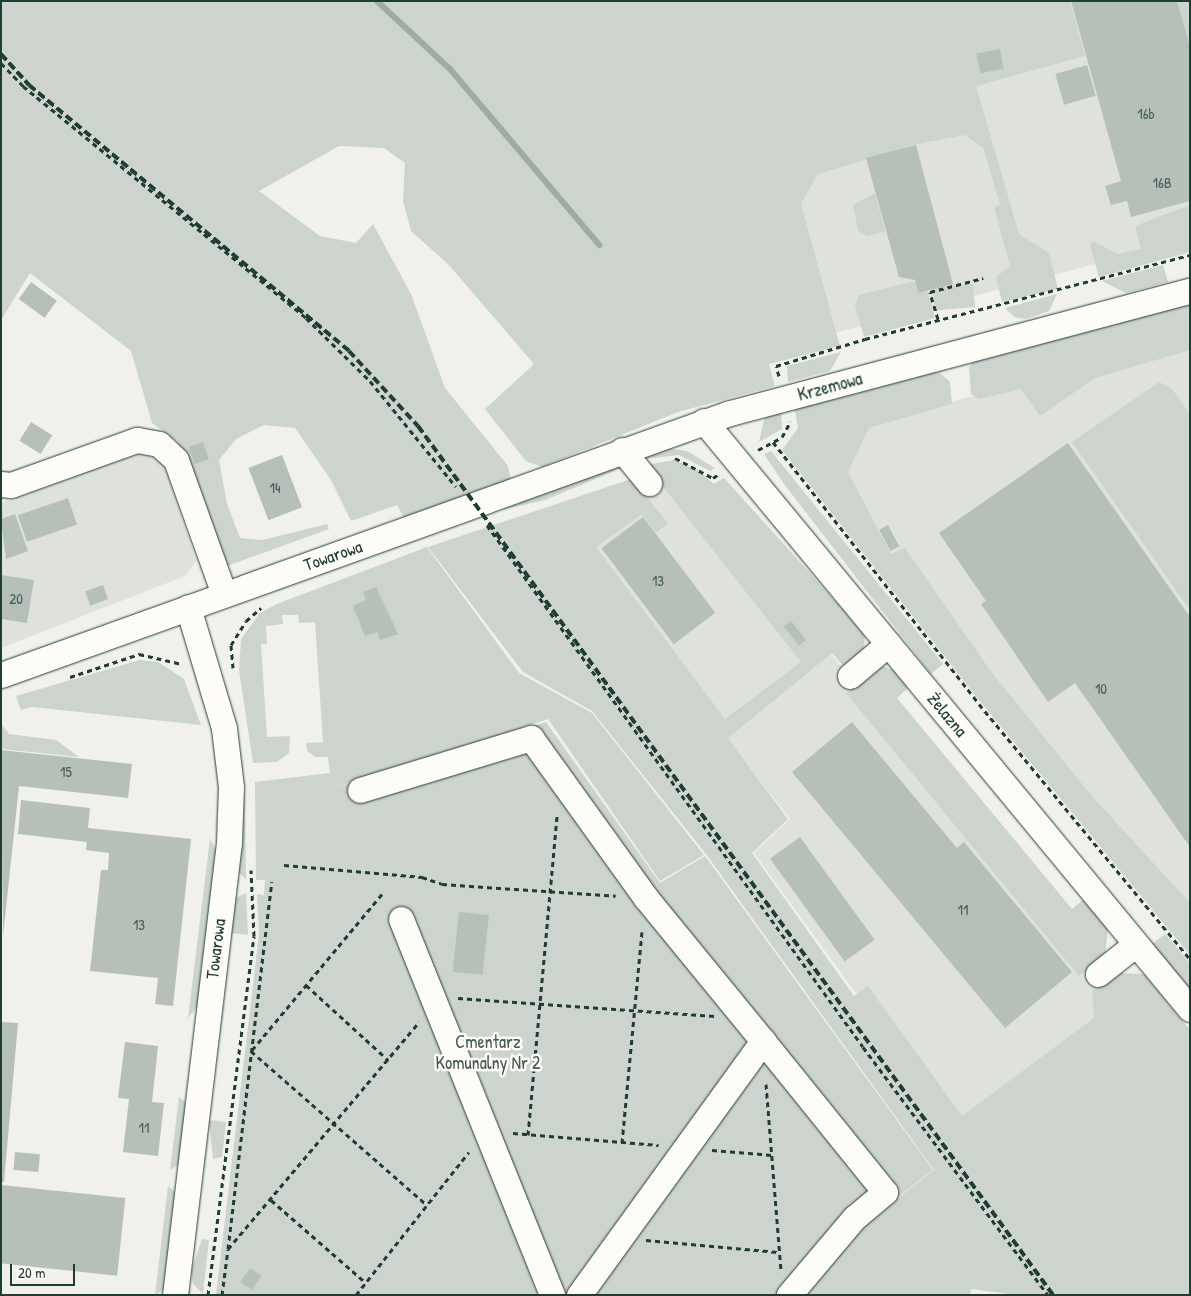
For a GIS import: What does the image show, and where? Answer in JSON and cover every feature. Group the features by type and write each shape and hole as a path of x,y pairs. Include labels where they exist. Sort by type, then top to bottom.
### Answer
{"street":[{"name":"Krzemowa","path":"478,514 622,450 704,421 1190,291"},
{"name":"Żelazna","path":"704,421 1190,1009"},
{"path":"1,484 12,485 137,440 159,444 176,460 224,594"},
{"path":"622,450 649,483"},
{"name":"Towarowa","path":"1,676 224,594 478,514"},
{"name":"Towarowa","path":"175,1295 230,816 229,755 204,655 188,607"},
{"path":"850,676 888,644"},
{"path":"360,790 531,738 646,898 886,1192 854,1218 786,1286"},
{"path":"401,919 552,1295"},
{"path":"1098,974 1136,944"},
{"path":"579,1295 763,1041"}],"path":[{"path":"1,63 37,97 306,318 413,431 487,525 862,1047 1048,1295"},
{"path":"785,398 776,366 938,319 1190,255"},
{"path":"938,319 930,292 983,278"},
{"path":"773,442 979,704 1190,959"},
{"path":"177,665 231,645 246,621 264,605"},
{"path":"231,645 234,673"},
{"path":"66,678 140,654 160,656 177,665 182,672"},
{"path":"528,1135 560,778"},
{"path":"208,1295 254,936 250,859"},
{"path":"284,865 550,893 646,898 622,1143"},
{"path":"228,1249 272,882"},
{"path":"251,1051 382,894"},
{"path":"306,985 388,1060"},
{"path":"251,1051 428,1205"},
{"path":"766,1079 779,1252 786,1286"},
{"path":"356,1295 486,1131 772,1155"},
{"path":"271,1200 366,1283"},
{"path":"620,1238 779,1252"}],"shaded area":[{"path":"949,1 1190,1 1190,239 736,359 681,233"},
{"path":"1190,340 1190,924 900,575 845,471 866,424"},
{"path":"141,452 165,464 196,561 185,576 1,648 1,503"},
{"path":"662,478 831,654 1098,974 1106,1039 964,1142 754,853 790,819 555,514"}],"green space":[{"path":"1,1 1070,1 1085,56 976,86 1019,234 1049,253 1058,289 1002,302 996,277 1010,266 994,207 1000,205 984,149 965,135 917,144 818,174 801,204 840,346 769,364 775,386 678,412 542,467 526,461 485,409 534,364 448,264 411,231 403,201 405,163 384,148 339,146 259,191 320,236 356,243 373,224 411,294 445,388 508,466 511,481 405,520 397,505 351,521 331,480 295,428 264,425 236,439 219,460 227,504 240,538 262,540 327,524 329,529 224,567 188,463 177,441 152,423 131,351 30,273 1,320"},
{"path":"1177,1 1189,1 1190,47"},
{"path":"875,193 885,231 868,236 858,231 853,205"},
{"path":"1190,205 1190,252 1099,277 1090,246 1093,241 1118,254 1141,249 1135,226"},
{"path":"1163,265 1168,282 1126,293 1102,281"},
{"path":"915,281 918,293 927,291 935,318 864,337 855,305 859,295"},
{"path":"973,284 975,307 935,310 933,287"},
{"path":"1057,294 1049,311 1026,319 1014,317 1005,308"},
{"path":"1190,301 1190,350 1095,378 1040,416 1021,389 979,399 971,394 969,367 977,357"},
{"path":"841,352 830,371 788,382 787,366"},
{"path":"926,371 940,373 950,382 952,404 869,428 848,472 891,554 905,548 992,673 1091,795 1190,903 1190,955 983,705 782,450 798,428 794,405"},
{"path":"1159,382 1172,389 1190,414 1190,610 1072,442"},
{"path":"781,409 782,429 759,442 764,419"},
{"path":"667,448 687,451 715,468 710,471 679,455 645,459 641,453"},
{"path":"771,451 943,664 931,674 784,484 764,454"},
{"path":"674,460 698,470 714,484 724,478 865,634 864,651 845,668 832,653 728,738 788,819 752,853 854,996 868,986 962,1116 1094,1018 1092,991 1118,973 1144,974 1190,1030 1190,1295 1018,1295 971,1289 970,1295 804,1295 862,1226 934,1170 706,854 592,711 523,672 428,547 631,479 668,523 656,533 642,514 596,547 725,719 801,662 646,465"},
{"path":"618,463 622,468 545,500 502,510"},
{"name":"Cmentarz Komunalny Nr 2","path":"427,547 519,673 592,713 704,855 660,881 548,719 312,795 546,722 660,883 705,856 933,1170 862,1225 803,1295 216,1295 259,934 257,894 264,895 265,880 256,880 255,782 330,773 328,757 315,757 307,751 306,743 323,742 315,622 299,623 298,615 282,615 283,624 266,626 267,644 261,644 267,737 290,736 289,753 277,762 253,763 239,670 241,639 260,613 277,604"},
{"path":"140,660 158,662 184,679 201,725 32,707 21,710 16,696"},
{"path":"883,666 895,671 909,687 897,698 1072,909 1083,900 1108,928 1105,955 1079,976 846,693"},
{"path":"1,724 9,734 56,740 79,757 1,749"},
{"path":"245,794 246,879 238,872"},
{"path":"210,839 217,852 198,1006 188,1018"},
{"path":"246,893 248,935 231,933 236,898"},
{"path":"1165,934 1190,963 1190,989 1152,944"},
{"path":"179,1097 187,1104 178,1165 170,1170"},
{"path":"209,1120 226,1122 222,1157 213,1159"},
{"path":"168,1186 176,1193 163,1290 155,1295"},
{"path":"202,1239 209,1240 203,1294 193,1284 191,1271"}],"building":[{"path":"1071,1 1177,1 1190,47 1190,201 1131,217 1127,201 1111,205 1105,186 1121,181"},
{"path":"1000,49 1004,69 980,73 976,54"},
{"path":"1087,65 1096,96 1064,105 1055,74"},
{"path":"916,145 953,284 918,293 915,280 899,277 866,158"},
{"path":"31,282 57,301 45,318 19,299"},
{"path":"31,422 52,435 41,454 19,441"},
{"path":"203,442 209,459 195,464 189,447"},
{"path":"1068,443 1190,617 1190,847 1075,683 1048,702 981,604 986,601 939,533"},
{"path":"282,455 302,507 268,520 248,468"},
{"path":"68,498 77,524 27,542 18,515"},
{"path":"15,514 28,551 6,559 1,519"},
{"path":"643,517 715,613 674,644 601,548"},
{"path":"888,525 899,546 890,551 879,530"},
{"path":"1,575 34,580 27,623 1,619"},
{"path":"103,585 108,599 90,606 85,591"},
{"path":"376,587 398,634 380,640 377,632 365,636 353,606 366,600 363,592"},
{"path":"791,621 806,640 799,645 784,627"},
{"path":"852,722 957,848 964,842 1072,972 1005,1028 792,772"},
{"path":"1,750 132,764 128,798 19,786 3,936"},
{"path":"21,800 90,808 88,828 191,839 173,1006 155,1004 158,978 90,971 101,870 108,870 109,853 86,850 87,842 18,834"},
{"path":"800,837 875,940 845,961 770,859"},
{"path":"459,912 489,915 483,975 453,972"},
{"path":"1,1022 18,1023 4,1182 1,1182"},
{"path":"125,1042 158,1046 152,1102 164,1103 158,1156 123,1152 129,1099 118,1098"},
{"path":"15,1152 40,1154 38,1172 13,1170"},
{"path":"1,1185 125,1198 117,1276 1,1263"},
{"path":"250,1268 262,1276 252,1290 240,1282"}],"waterway":[{"path":"377,1 450,69 599,245"}],"railway":[{"path":"1,54 29,85 349,351 418,426 1053,1295"}]}
